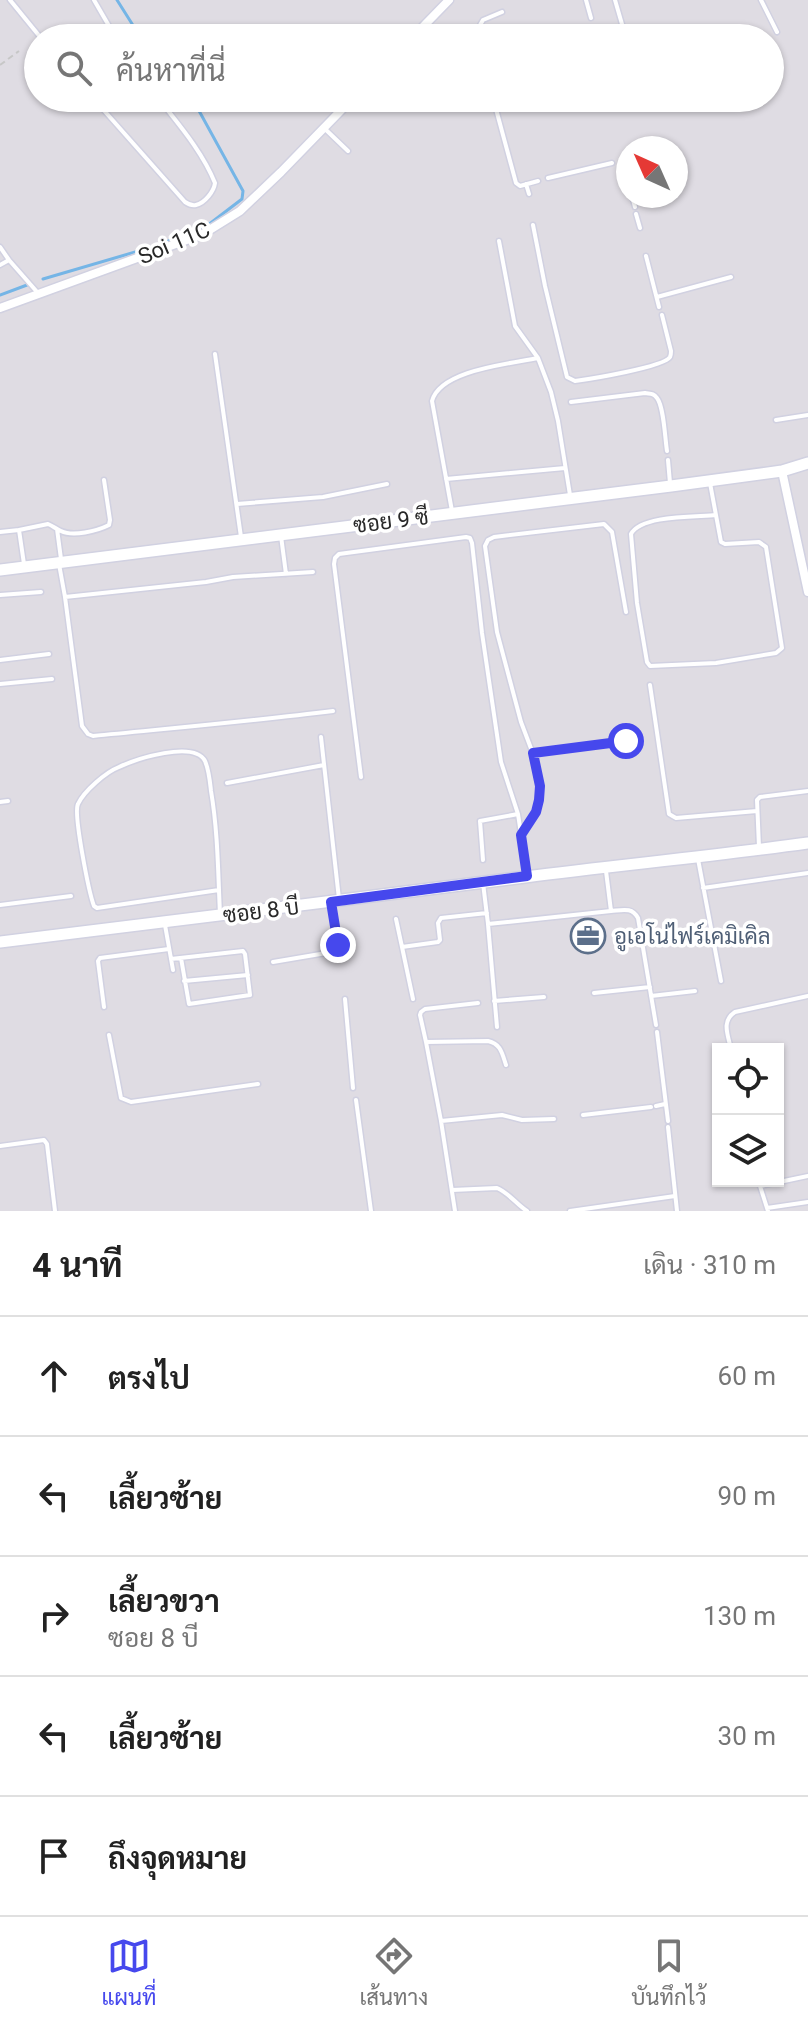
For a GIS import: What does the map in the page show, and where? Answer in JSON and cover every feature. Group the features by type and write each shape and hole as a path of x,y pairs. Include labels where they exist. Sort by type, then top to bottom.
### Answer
{"street":[{"path":"426,24 449,0"},
{"name":"Soi 11C","path":"0,308 203,234 240,211 339,112"},
{"name":"ซอย 9 ซี","path":"0,570 710,481 782,471 808,463"},
{"path":"782,471 808,592"},
{"name":"ซอย 8 บี","path":"0,942 808,843"}],"lane":[{"path":"10,0 30,24"},
{"path":"94,0 108,24"},
{"path":"586,0 591,18"},
{"path":"615,0 622,24"},
{"path":"761,0 773,24"},
{"path":"481,24 502,12"},
{"path":"105,112 185,202 198,205 212,193 215,183 195,146 169,112"},
{"path":"497,112 516,183 520,186 538,181"},
{"path":"324,128 348,151"},
{"path":"548,178 612,163"},
{"path":"526,184 529,194"},
{"path":"636,214 640,228"},
{"path":"533,225 545,286 570,380 642,368 667,360 671,357 671,351 662,315"},
{"path":"499,241 515,326 538,358 551,392 570,498"},
{"path":"0,247 39,294"},
{"path":"646,256 659,307"},
{"path":"0,265 9,260"},
{"path":"657,297 731,277"},
{"path":"215,354 242,539"},
{"path":"453,513 432,401 434,392 467,373 538,358"},
{"path":"571,402 653,394 661,406 667,451"},
{"path":"776,420 808,415"},
{"path":"668,460 671,486"},
{"path":"446,479 565,468"},
{"path":"0,532 48,524 70,534 104,528 110,520 104,480"},
{"path":"710,481 721,542 759,542 766,547 782,648 776,653 716,663 650,666 637,603 633,529 659,520 716,515"},
{"path":"237,504 323,497 387,484"},
{"path":"521,835 536,812 540,786 497,632 485,546 494,537 604,524 612,532 626,612"},
{"path":"57,529 82,726 88,734 222,725 333,711"},
{"path":"19,530 24,566"},
{"path":"281,534 286,574"},
{"path":"361,777 335,558 339,554 470,538 501,762 518,814 527,876"},
{"path":"65,597 233,577 313,572"},
{"path":"0,595 41,592"},
{"path":"0,660 49,654"},
{"path":"0,684 52,679"},
{"path":"650,685 669,814 676,818 757,811"},
{"path":"273,962 339,953 321,737"},
{"path":"533,753 626,741"},
{"path":"219,890 97,908 92,903 79,830 76,811 79,802 105,775 119,767 164,753 191,751 198,754 207,769 214,808 219,890 220,916"},
{"path":"227,783 324,765"},
{"path":"759,849 756,803 760,797 808,791"},
{"path":"0,802 8,801"},
{"path":"483,860 480,821 518,814"},
{"path":"698,857 721,981"},
{"path":"606,868 611,911"},
{"path":"703,888 808,873"},
{"path":"483,882 497,1027"},
{"path":"0,905 71,896"},
{"path":"488,924 611,911 635,912 656,1025"},
{"path":"402,947 438,942 441,918 487,913"},
{"path":"396,919 413,999"},
{"path":"165,923 173,970"},
{"path":"104,1007 100,958 169,949"},
{"path":"171,959 243,951 251,993 248,997 190,1005 187,1003 181,958"},
{"path":"184,981 248,975"},
{"path":"594,993 650,987"},
{"path":"651,996 695,991"},
{"path":"730,1043 725,1023 735,1012 808,996"},
{"path":"494,1001 544,997"},
{"path":"345,999 353,1088"},
{"path":"455,1211 420,1015 425,1009 478,1003"},
{"path":"657,1032 677,1211"},
{"path":"109,1035 124,1101 258,1084"},
{"path":"426,1042 495,1042 500,1046 506,1065"},
{"path":"356,1100 371,1211"},
{"path":"583,1115 665,1104"},
{"path":"441,1121 502,1115 522,1120 554,1119"},
{"path":"0,1146 44,1140 55,1211"},
{"path":"784,1180 808,1176"},
{"path":"760,1187 768,1209 808,1202"},
{"path":"452,1190 497,1188 527,1211"},
{"path":"570,1211 675,1196"}],"path":[{"path":"0,65 19,51"}],"shaded area":[{"path":"0,0 808,0 808,1211 0,1211"}],"waterway":[{"path":"117,0 132,24"},
{"path":"43,279 159,245 208,225 242,199 243,191 200,112"},
{"path":"0,295 27,285"}],"place":[{"name":"อูเอโน่ไฟร์เคมิเคิล","path":"588,936"}],"route":[{"path":"338,945 331,902 527,876 521,835 536,812 540,786 533,753 626,741"}]}
